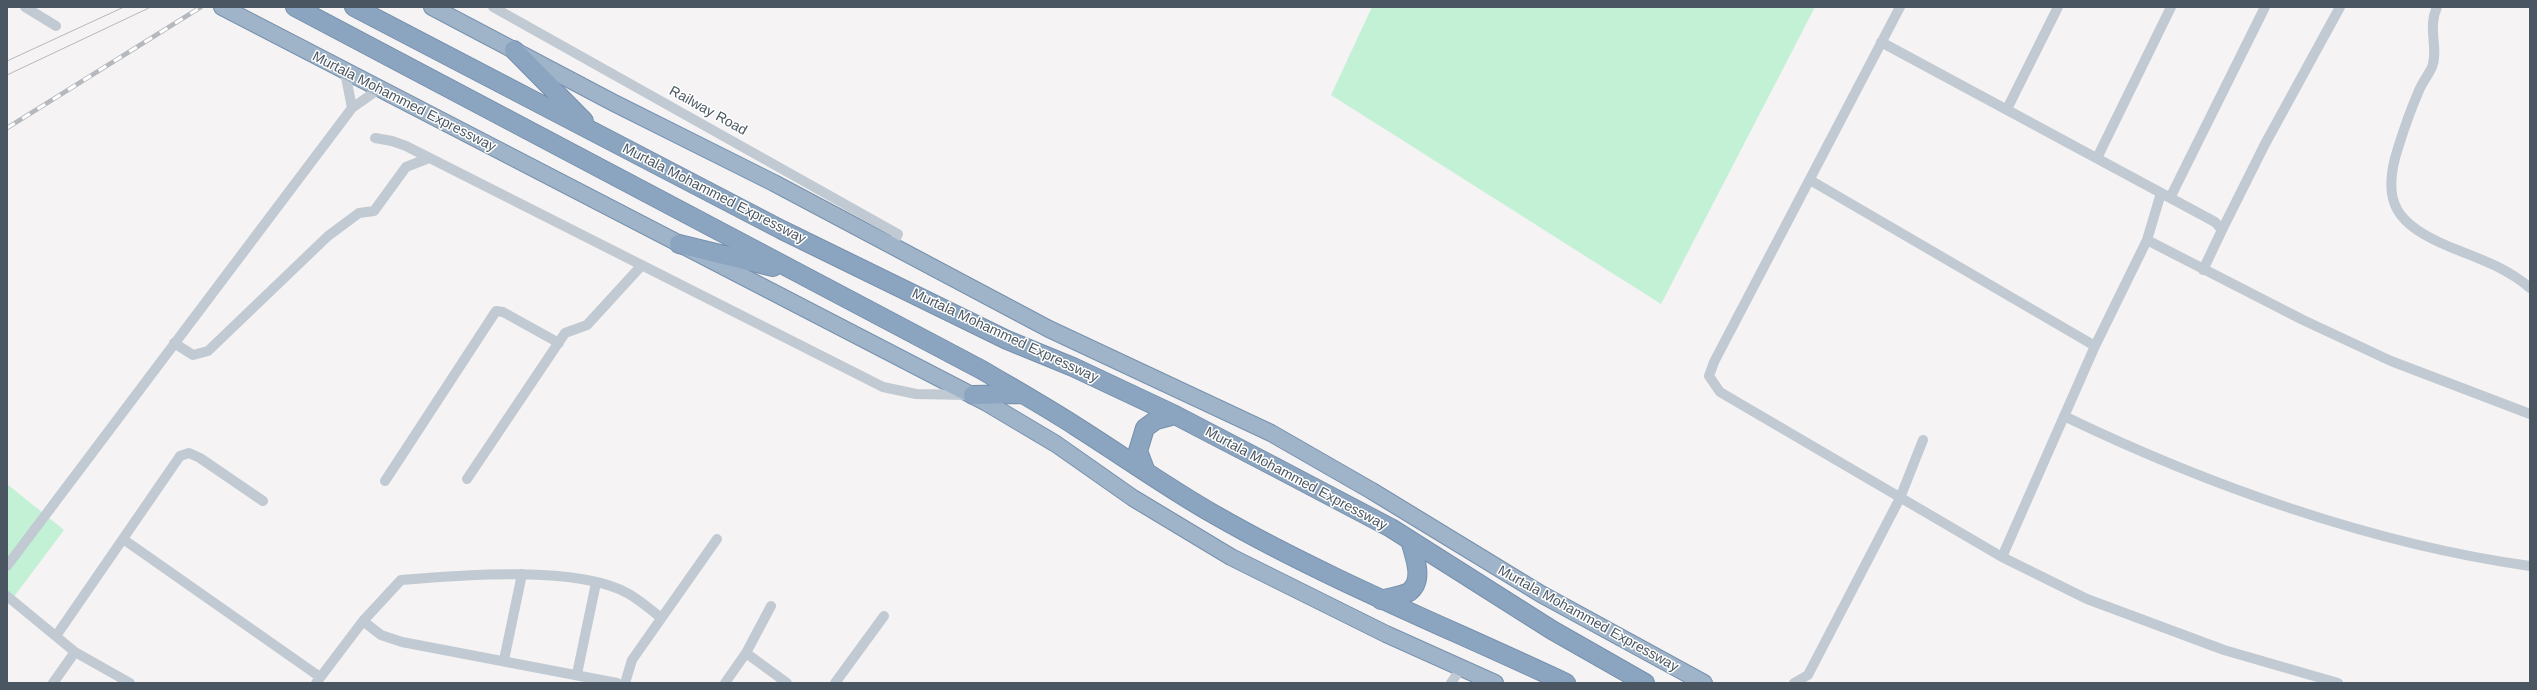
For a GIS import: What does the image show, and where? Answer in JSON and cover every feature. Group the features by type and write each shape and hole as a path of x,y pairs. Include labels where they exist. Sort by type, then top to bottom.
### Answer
{"highway":[{"name":"Murtala Mohammed Expressway","path":"222,7 252,24 973,395 1056,444 1133,498 1231,557 1302,594 1495,683"},
{"name":"Murtala Mohammed Expressway","path":"295,7 982,370 1223,519 1300,561 1381,600 1456,632 1566,683"},
{"name":"Murtala Mohammed Expressway","path":"354,7 782,230 992,333 1073,367 1175,416 1391,528 1552,630 1645,683"},
{"name":"Murtala Mohammed Expressway","path":"432,7 1049,329 1271,433 1372,491 1541,594 1704,683"},
{"path":"514,50 597,134"},
{"path":"679,244 800,274"},
{"path":"973,395 1022,394"},
{"path":"1146,472 1138,451 1145,428 1156,420 1175,416"},
{"path":"1381,600 1409,592 1416,581 1418,572 1410,540"}],"street":[{"path":"25,7 56,26"},
{"name":"Railway Road","path":"493,7 898,234 892,246"},
{"path":"1900,7 1714,362 1709,376 1720,392 2002,557 2086,599 2224,650 2338,683"},
{"path":"2007,109 2058,7"},
{"path":"2097,158 2171,7"},
{"path":"2002,557 2095,346 2147,240 2165,195 2265,7"},
{"path":"2203,270 2265,144 2340,7"},
{"path":"2437,7 2431,31 2434,53 2432,66 2416,98 2391,169 2389,188 2394,206 2412,226 2430,239 2491,264 2518,278 2530,288"},
{"path":"1881,42 2215,222 2222,230"},
{"path":"345,72 352,108"},
{"path":"7,566 352,108 379,89"},
{"path":"375,138 392,141 430,158 883,387 916,394 973,395"},
{"path":"174,343 193,355 208,351 328,236 359,213 374,211 406,167 430,158"},
{"path":"1810,180 2095,346"},
{"path":"2147,240 2303,320 2390,361 2530,414"},
{"path":"467,479 565,333 587,326 642,265"},
{"path":"385,481 496,311 503,312 559,343"},
{"path":"2064,416 2137,451 2225,485 2353,527 2492,560 2530,566"},
{"path":"1794,683 1809,679 1900,498 1923,440"},
{"path":"56,636 180,456 189,453 200,458 263,501"},
{"path":"123,539 318,680 363,621 401,580 522,574 561,577 596,583 629,594 661,618"},
{"path":"625,683 632,660 717,539"},
{"path":"504,660 522,574"},
{"path":"577,674 596,583"},
{"path":"7,596 75,652 130,683"},
{"path":"725,683 746,653 770,606"},
{"path":"835,683 884,616"},
{"path":"363,621 381,635 402,642 504,660 617,683"},
{"path":"53,683 75,652"},
{"path":"746,653 787,683"},
{"path":"1451,683 1462,668"}],"green space":[{"path":"1372,7 1815,7 1661,304 1331,95"},
{"path":"7,484 64,530 7,606"}],"tram line":[{"path":"7,61 124,7"},
{"path":"7,75 151,7"}],"railway":[{"path":"7,128 201,7"}]}
